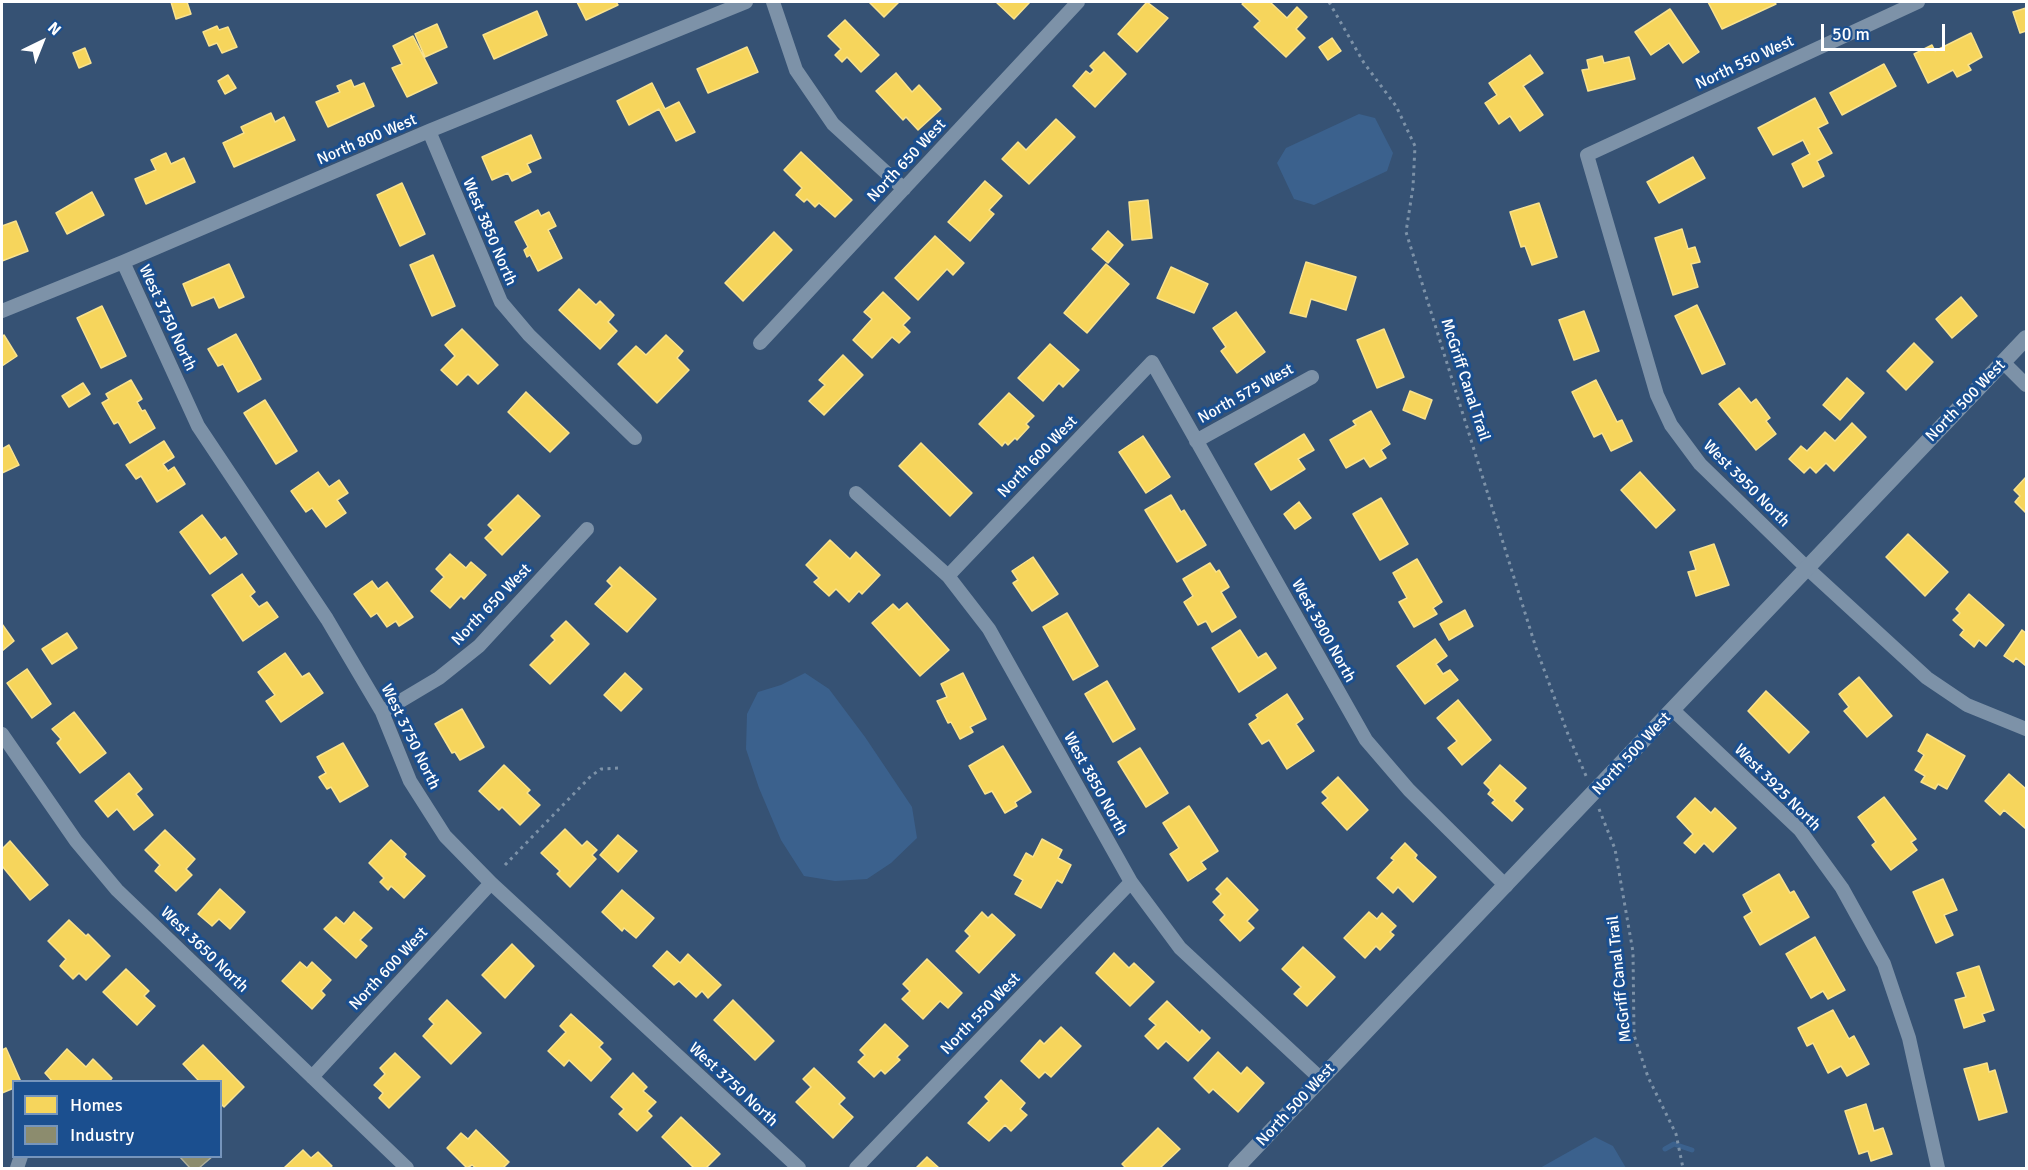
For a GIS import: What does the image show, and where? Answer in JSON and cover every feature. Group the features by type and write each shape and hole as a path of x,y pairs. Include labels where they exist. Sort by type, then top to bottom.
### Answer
{"street":[{"name":"North 800 West","path":"2,311 123,262 429,131 746,2"},
{"path":"773,2 796,70 833,124 904,189"},
{"name":"North 650 West","path":"760,343 1078,2"},
{"name":"North 550 West","path":"1587,155 1918,2"},
{"name":"West 3850 North","path":"429,131 501,302 529,335 636,438"},
{"name":"West 3950 North","path":"1587,155 1657,395 1671,425 1700,464 1807,568 1927,678 1967,705 2026,729"},
{"name":"West 3750 North","path":"123,262 198,426 327,619 382,712 410,781 445,836 491,884 799,1168"},
{"name":"North 500 West","path":"1236,1168 2026,338"},
{"name":"West 3900 North","path":"1152,362 1365,740 1409,790 1506,885"},
{"name":"North 600 West","path":"948,576 1152,362"},
{"path":"2003,362 2026,385"},
{"name":"North 575 West","path":"1197,441 1312,377"},
{"name":"West 3850 North","path":"856,493 948,576 989,628 1131,882 1180,948 1321,1079"},
{"name":"North 650 West","path":"382,712 439,678 479,646 587,529"},
{"name":"West 3925 North","path":"1673,710 1800,830 1842,888 1884,964 1906,1028 1938,1168"},
{"name":"West 3650 North","path":"2,734 76,842 117,890 401,1166"},
{"name":"North 550 West","path":"856,1168 1131,882"},
{"name":"North 600 West","path":"312,1077 491,884"}],"path":[{"name":"McGriff Canal Trail","path":"1329,2 1364,63 1396,106 1415,146 1413,187 1406,232 1536,648 1569,738 1587,776"},
{"path":"505,865 591,776 601,769 619,768"},
{"name":"McGriff Canal Trail","path":"1602,817 1615,849 1633,952 1634,1035 1648,1077 1676,1134 1683,1168"}],"water":[{"path":"1359,114 1375,118 1393,153 1387,171 1314,205 1294,199 1277,163 1286,148"},
{"path":"805,673 829,689 865,737 912,807 917,838 891,863 867,879 835,881 804,876 781,840 759,788 746,749 747,714 758,692 781,685"},
{"path":"1595,1137 1613,1146 1626,1168 1540,1168"}],"building: Homes":[{"path":"171,2 187,2 191,14 176,19"},
{"path":"577,2 616,2 618,5 586,20"},
{"path":"869,2 899,2 884,17"},
{"path":"996,2 1030,2 1014,19"},
{"path":"1147,2 1168,18 1137,52 1118,34"},
{"path":"1270,2 1287,18 1297,7 1307,17 1296,29 1305,38 1286,57 1254,27 1260,21 1242,4"},
{"path":"1708,2 1774,2 1776,4 1722,29"},
{"path":"2026,8 2026,31 2020,33 2013,12"},
{"path":"1670,9 1699,52 1683,63 1669,43 1651,55 1635,32"},
{"path":"537,11 547,35 494,59 483,35"},
{"path":"845,20 879,55 861,72 847,57 842,62 835,55 841,49 828,36"},
{"path":"437,24 447,47 425,57 415,34"},
{"path":"217,26 219,30 228,27 237,47 222,53 217,43 209,46 203,32"},
{"path":"1971,33 1982,57 1968,65 1971,70 1957,77 1953,70 1928,83 1914,54 1932,45 1935,51"},
{"path":"413,36 437,83 407,97 392,68 402,64 393,46"},
{"path":"1332,38 1341,51 1328,60 1319,47"},
{"path":"747,47 758,72 708,93 697,69"},
{"path":"85,48 91,63 79,68 73,53"},
{"path":"1104,52 1126,74 1095,107 1073,86 1086,71 1090,74 1094,70 1090,66"},
{"path":"1530,55 1543,73 1523,86 1543,115 1520,131 1510,116 1499,124 1485,103 1497,95 1489,83"},
{"path":"1602,56 1604,63 1629,57 1635,79 1588,91 1582,70 1589,69 1587,60"},
{"path":"1884,64 1896,86 1842,115 1830,93"},
{"path":"896,73 912,92 919,85 941,109 918,130 906,117 903,120 876,91"},
{"path":"228,75 236,88 225,94 218,81"},
{"path":"351,80 354,87 364,83 374,106 328,127 316,102 340,92 337,86"},
{"path":"652,83 665,109 679,102 695,132 676,141 659,109 629,125 617,101"},
{"path":"1815,98 1828,123 1818,128 1832,153 1817,161 1824,176 1803,187 1792,164 1810,154 1803,140 1773,155 1758,128"},
{"path":"271,113 275,122 284,117 295,140 234,167 223,143 244,133 241,127"},
{"path":"1056,119 1075,137 1029,184 1002,159 1018,142 1026,150"},
{"path":"531,135 541,158 527,164 531,172 512,181 508,173 492,180 482,157"},
{"path":"801,152 852,200 835,217 819,203 815,207 807,199 804,202 796,195 802,188 784,170"},
{"path":"166,153 171,164 184,158 195,182 146,204 135,179 156,170 151,160"},
{"path":"1693,157 1705,178 1659,203 1647,182"},
{"path":"985,181 1002,196 989,210 994,214 970,241 948,222"},
{"path":"402,183 425,234 400,246 377,195"},
{"path":"92,192 104,215 67,234 56,213"},
{"path":"1148,200 1152,238 1132,240 1129,202"},
{"path":"1539,203 1557,257 1532,265 1525,246 1521,247 1510,212"},
{"path":"538,210 541,216 549,212 556,226 548,230 562,258 538,271 530,255 527,257 524,250 528,247 515,222"},
{"path":"16,221 28,251 2,261 2,226"},
{"path":"1682,229 1688,249 1695,247 1700,262 1691,264 1698,287 1673,295 1655,238"},
{"path":"1108,231 1123,245 1108,263 1092,249"},
{"path":"774,232 792,250 743,301 725,283"},
{"path":"935,236 964,263 953,275 947,269 918,300 895,278"},
{"path":"433,255 455,306 432,316 410,265"},
{"path":"1306,262 1356,277 1346,310 1311,299 1306,317 1290,313"},
{"path":"229,264 244,297 219,308 214,297 192,306 183,284"},
{"path":"1106,264 1129,284 1087,333 1064,313"},
{"path":"1171,267 1208,284 1194,313 1157,298"},
{"path":"579,289 596,305 600,301 614,315 608,322 617,331 600,349 559,310"},
{"path":"883,292 910,318 903,325 910,332 899,343 892,337 872,358 853,340 872,319 864,312"},
{"path":"1961,297 1977,316 1952,338 1936,319"},
{"path":"1697,305 1725,364 1702,374 1675,316"},
{"path":"102,306 126,356 101,368 77,318"},
{"path":"1584,311 1599,351 1574,360 1559,320"},
{"path":"1236,312 1265,352 1237,373 1221,351 1226,347 1213,328"},
{"path":"462,329 498,365 478,384 468,374 457,385 441,370 455,356 445,345"},
{"path":"1384,329 1404,377 1377,388 1357,340"},
{"path":"236,334 261,379 238,392 223,364 218,366 208,349"},
{"path":"4,335 17,356 2,366 2,337"},
{"path":"666,335 683,351 677,358 689,370 657,403 618,364 636,346 646,355"},
{"path":"1914,343 1933,362 1906,390 1887,371"},
{"path":"1050,344 1079,370 1063,387 1059,383 1043,401 1018,378"},
{"path":"843,355 863,375 824,415 809,401 825,385 819,380"},
{"path":"1847,378 1864,393 1840,420 1823,405"},
{"path":"131,380 142,399 137,402 142,411 145,410 155,428 130,443 118,422 114,424 102,403 109,399 106,394"},
{"path":"1596,380 1617,422 1622,420 1632,441 1611,451 1602,433 1594,437 1572,392"},
{"path":"83,383 90,394 69,407 62,396"},
{"path":"1739,388 1751,403 1756,399 1770,418 1766,421 1776,434 1756,450 1719,404"},
{"path":"1410,391 1432,400 1425,419 1403,410"},
{"path":"526,392 569,433 550,452 508,412"},
{"path":"1009,393 1034,416 1026,424 1029,427 1017,440 1015,438 1008,445 1005,442 1002,446 979,424"},
{"path":"265,400 297,451 276,464 244,413"},
{"path":"1371,411 1390,444 1381,450 1386,458 1370,467 1364,458 1346,468 1330,440 1356,425 1353,421"},
{"path":"1852,423 1866,437 1834,471 1826,463 1816,473 1810,467 1804,473 1789,459 1801,446 1807,451 1825,432 1835,441"},
{"path":"1304,434 1314,450 1298,459 1305,469 1271,490 1255,464"},
{"path":"1143,436 1170,477 1146,493 1119,452"},
{"path":"164,441 174,457 163,464 168,471 174,467 185,484 157,502 141,476 136,479 126,465"},
{"path":"921,443 972,493 950,516 899,466"},
{"path":"9,445 19,465 2,473 2,449"},
{"path":"318,472 329,487 339,480 348,493 337,500 346,513 326,527 312,508 306,512 291,491"},
{"path":"1640,472 1675,510 1656,528 1621,490"},
{"path":"2026,477 2026,513 2015,502 2020,496 2014,490"},
{"path":"518,495 540,516 502,555 485,538 493,530 488,525"},
{"path":"1171,495 1181,512 1184,510 1206,545 1177,562 1145,510"},
{"path":"1381,498 1408,544 1380,560 1353,514"},
{"path":"1299,502 1311,518 1295,529 1284,514"},
{"path":"202,515 221,540 225,537 237,554 210,574 180,532"},
{"path":"1908,534 1948,572 1925,596 1886,557"},
{"path":"830,540 850,559 856,552 880,575 862,594 859,591 849,602 836,589 829,596 814,582 819,578 806,565"},
{"path":"1714,544 1729,585 1696,596 1688,572 1696,570 1690,552"},
{"path":"450,554 466,568 471,562 486,575 464,599 461,596 450,608 431,591 444,577 436,569"},
{"path":"1033,557 1058,594 1032,611 1013,583 1018,580 1012,571"},
{"path":"1417,559 1442,602 1433,608 1437,614 1414,627 1399,602 1407,598 1393,573"},
{"path":"1210,563 1216,572 1219,570 1229,587 1221,592 1236,617 1212,632 1206,621 1198,625 1184,602 1193,596 1183,579"},
{"path":"620,567 656,599 627,632 595,604 612,586 607,581"},
{"path":"242,574 255,592 250,596 259,607 267,602 278,617 243,641 212,595"},
{"path":"372,581 378,589 387,582 413,617 399,626 396,621 387,627 377,613 371,617 354,594"},
{"path":"1969,594 2004,625 1986,646 1979,640 1974,647 1960,635 1964,630 1953,620 1960,613 1956,609"},
{"path":"907,603 949,650 920,676 872,623 893,604 899,610"},
{"path":"1465,610 1473,626 1449,640 1440,624"},
{"path":"1067,613 1098,666 1073,680 1043,627"},
{"path":"566,621 589,644 550,684 530,665 555,640 551,636"},
{"path":"2,624 14,641 2,651"},
{"path":"1240,630 1258,658 1266,653 1276,668 1239,692 1212,648"},
{"path":"2022,630 2026,633 2026,666 2016,658 2013,662 2004,656"},
{"path":"67,633 77,648 52,664 42,649"},
{"path":"1435,639 1447,656 1436,664 1443,674 1450,670 1458,680 1425,704 1397,666"},
{"path":"285,653 302,677 309,673 323,693 281,722 266,701 275,695 258,672"},
{"path":"27,669 51,704 32,718 7,683"},
{"path":"625,673 642,689 621,711 604,695"},
{"path":"963,673 986,719 970,727 973,732 960,739 951,722 948,723 937,701 947,697 941,684"},
{"path":"1859,677 1892,716 1867,737 1844,711 1849,707 1839,694"},
{"path":"1107,681 1135,729 1113,742 1085,694"},
{"path":"1766,691 1809,732 1789,753 1748,711"},
{"path":"1287,694 1303,719 1296,724 1314,751 1287,769 1269,740 1262,744 1249,724 1258,718 1256,715"},
{"path":"1458,700 1491,740 1462,765 1448,748 1457,741 1437,718"},
{"path":"462,709 484,747 460,760 455,752 452,753 435,724"},
{"path":"74,712 106,753 80,773 57,743 61,739 52,729"},
{"path":"1927,734 1965,756 1947,789 1938,784 1935,789 1921,782 1925,776 1915,770 1924,755 1918,751"},
{"path":"343,743 368,786 340,802 331,787 327,789 319,777 326,773 317,757"},
{"path":"1003,746 1031,792 1015,802 1017,806 1005,813 992,791 985,794 969,766"},
{"path":"1140,748 1168,793 1146,807 1118,762"},
{"path":"504,765 530,790 527,793 540,805 520,825 502,807 499,810 479,791"},
{"path":"1500,765 1526,788 1514,801 1523,809 1512,821 1492,803 1495,800 1488,794 1491,790 1484,783"},
{"path":"129,773 142,789 136,794 153,815 134,830 117,809 108,817 95,801"},
{"path":"2009,774 2026,789 2026,829 2004,810 2000,815 1985,801"},
{"path":"1338,777 1368,810 1347,830 1322,803 1328,798 1322,792"},
{"path":"1884,797 1916,839 1911,842 1917,850 1891,870 1872,845 1876,842 1858,817"},
{"path":"1695,798 1711,813 1715,808 1736,828 1713,852 1704,843 1695,853 1684,843 1693,834 1677,817"},
{"path":"1189,806 1218,851 1201,862 1206,869 1188,881 1170,854 1179,848 1163,823"},
{"path":"565,829 582,846 587,841 597,850 592,855 596,859 570,887 557,874 560,871 541,853"},
{"path":"165,830 195,859 186,869 192,875 176,891 155,871 160,865 145,850"},
{"path":"618,835 637,851 618,872 600,855"},
{"path":"1042,839 1062,850 1058,858 1071,865 1062,883 1057,880 1041,908 1015,894 1023,880 1014,875 1026,853 1033,857"},
{"path":"391,840 406,854 404,857 425,876 404,898 391,886 388,890 380,882 384,878 369,863"},
{"path":"10,841 48,885 30,900 2,866 2,849"},
{"path":"1405,843 1417,855 1415,858 1436,877 1413,902 1398,887 1393,893 1377,878 1394,860 1391,858"},
{"path":"1779,874 1790,893 1794,891 1809,917 1760,945 1744,917 1752,912 1743,895"},
{"path":"1227,878 1258,910 1247,921 1254,928 1240,941 1220,920 1225,915 1213,902 1221,894 1216,889"},
{"path":"1943,879 1957,910 1944,915 1953,935 1936,943 1913,892"},
{"path":"220,889 245,912 230,929 219,919 212,926 198,914"},
{"path":"622,890 654,918 636,938 624,928 622,931 602,912"},
{"path":"354,912 372,928 360,940 367,946 356,958 324,929 336,917 344,924"},
{"path":"982,912 988,918 992,914 1015,935 979,973 956,951 970,936 965,931"},
{"path":"1369,912 1377,919 1382,913 1396,926 1390,932 1394,935 1380,950 1376,946 1365,958 1344,938"},
{"path":"69,920 86,936 88,934 110,956 86,980 79,973 73,979 60,966 66,959 48,941"},
{"path":"1815,937 1845,990 1828,999 1823,991 1811,998 1786,954"},
{"path":"512,944 534,966 505,998 482,975"},
{"path":"1303,947 1335,977 1307,1006 1294,994 1301,987 1282,969"},
{"path":"667,951 680,963 688,954 721,985 708,998 702,991 696,997 679,981 674,985 653,966"},
{"path":"1114,953 1129,968 1134,963 1154,982 1130,1006 1096,973"},
{"path":"927,959 962,993 948,1008 940,1001 923,1019 902,999 910,991 903,984"},
{"path":"300,962 307,968 312,962 331,980 321,991 325,995 312,1009 282,981"},
{"path":"1979,966 1994,1010 1982,1014 1985,1021 1964,1028 1955,1000 1966,997 1957,973"},
{"path":"126,969 149,991 144,996 155,1006 137,1025 103,992"},
{"path":"447,1000 481,1033 451,1064 423,1036 434,1024 429,1019"},
{"path":"733,1000 774,1041 755,1060 714,1020"},
{"path":"1167,1001 1200,1033 1202,1030 1210,1038 1188,1061 1166,1041 1158,1049 1145,1036 1156,1025 1149,1019"},
{"path":"1833,1010 1849,1039 1854,1036 1869,1064 1847,1076 1841,1066 1828,1073 1813,1043 1807,1046 1798,1028"},
{"path":"571,1014 603,1043 599,1047 611,1059 591,1081 569,1060 564,1066 548,1051 566,1032 560,1026"},
{"path":"885,1024 908,1046 897,1057 900,1060 885,1074 881,1070 874,1077 858,1062 865,1055 860,1050"},
{"path":"1061,1027 1081,1046 1051,1077 1045,1072 1039,1078 1021,1061 1040,1040 1044,1044"},
{"path":"203,1045 244,1087 224,1107 222,1105 222,1080 198,1080 183,1064"},
{"path":"6,1048 20,1080 12,1080 12,1089 2,1093 2,1050"},
{"path":"67,1049 86,1067 93,1059 112,1078 110,1080 51,1080 45,1073"},
{"path":"1218,1052 1241,1074 1247,1067 1264,1083 1238,1112 1213,1089 1209,1093 1194,1078"},
{"path":"395,1053 420,1077 389,1108 379,1098 383,1093 374,1085 385,1074 380,1068"},
{"path":"1987,1063 1989,1072 1995,1070 2007,1112 1979,1120 1964,1069"},
{"path":"814,1068 845,1098 839,1104 853,1117 833,1138 796,1102 811,1087 803,1079"},
{"path":"633,1073 647,1087 643,1091 656,1102 647,1111 652,1116 637,1131 619,1114 624,1109 611,1097"},
{"path":"1001,1080 1025,1103 1020,1109 1027,1115 1011,1131 1005,1125 989,1141 968,1123 989,1101 985,1097"},
{"path":"1866,1104 1874,1131 1883,1128 1892,1154 1871,1161 1868,1151 1859,1154 1845,1111"},
{"path":"681,1117 720,1154 706,1168 694,1168 662,1137"},
{"path":"1158,1128 1180,1149 1160,1168 1126,1168 1122,1164"},
{"path":"476,1130 509,1162 503,1168 476,1168 472,1165 467,1168 447,1148 461,1133 468,1139"},
{"path":"303,1150 311,1158 318,1152 332,1166 329,1168 284,1168"},
{"path":"927,1157 939,1168 916,1168"}],"building: Industry":[{"path":"181,1158 211,1158 199,1168 190,1168"}],"waterway":[{"path":"1665,1149 1674,1144 1692,1150"}]}
